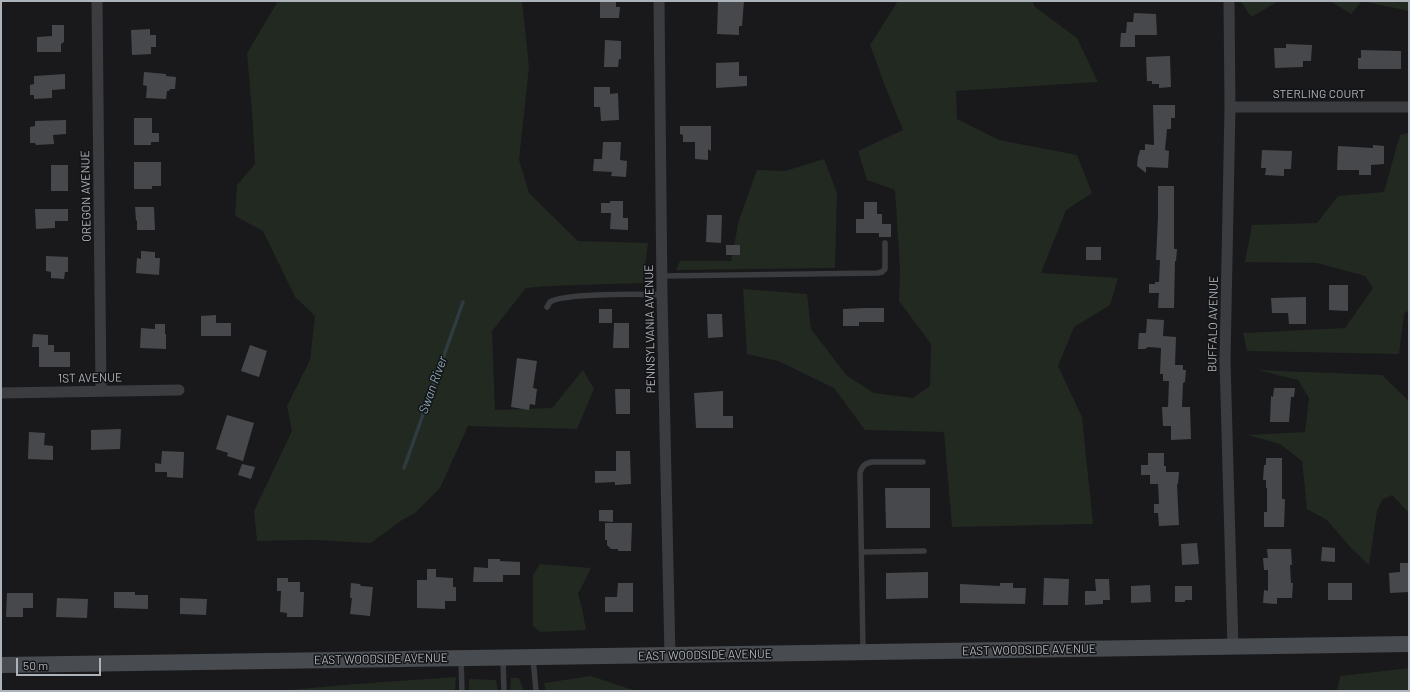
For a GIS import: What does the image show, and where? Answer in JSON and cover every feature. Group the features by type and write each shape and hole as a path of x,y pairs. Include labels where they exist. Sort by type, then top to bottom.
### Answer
{"main road":[{"name":"EAST WOODSIDE AVENUE","path":"1,665 1409,644"}],"street":[{"name":"OREGON AVENUE","path":"97,1 101,390"},
{"name":"PENNSYLVANIA AVENUE","path":"659,1 662,295 670,656"},
{"name":"BUFFALO AVENUE","path":"1229,1 1230,107 1225,361 1233,647"},
{"name":"STERLING COURT","path":"1230,107 1409,107"},
{"name":"1ST AVENUE","path":"1,393 101,390 179,390"}],"lane":[{"path":"662,276 878,274 884,269 885,243"},
{"path":"547,307 550,302 572,297 644,294 662,295"},
{"path":"863,652 860,473 863,466 872,462 923,462"},
{"path":"862,552 924,551"},
{"path":"533,657 536,691"},
{"path":"461,658 462,691"},
{"path":"503,658 504,691"}],"shaded area":[{"path":"278,1 522,1 529,67 519,160 529,193 578,241 648,243 643,283 526,288 492,331 495,410 552,408 583,370 594,389 577,429 468,426 440,488 415,513 402,520 371,543 311,540 257,541 254,511 292,431 287,406 310,360 315,316 295,297 263,231 235,216 237,185 255,164 247,53"},
{"path":"898,1 1032,1 1035,7 1077,38 1098,82 956,91 957,119 999,140 1077,155 1092,193 1066,210 1041,273 1118,278 1110,305 1074,327 1058,366 1082,417 1093,524 952,527 944,432 865,430 834,388 778,361 747,354 743,289 807,294 811,329 847,376 874,393 913,398 930,386 931,344 899,301 900,270 895,190 867,180 858,151 903,130 870,45"},
{"path":"1241,1 1279,1 1251,17"},
{"path":"1330,1 1362,1 1351,14"},
{"path":"1362,1 1409,1 1409,11"},
{"path":"1409,133 1409,310 1404,314 1399,354 1247,351 1243,333 1345,328 1373,288 1365,276 1317,263 1245,262 1252,225 1317,223 1338,196 1384,192 1400,135"},
{"path":"824,159 837,193 835,268 676,270 680,261 731,261 739,220 757,170 785,171"},
{"path":"1258,370 1382,375 1409,401 1409,513 1392,495 1382,500 1377,511 1369,565 1351,548 1327,520 1307,509 1302,461 1280,444 1248,435 1305,432 1309,398 1298,380"},
{"path":"540,564 591,568 578,594 586,630 540,632 533,626 533,575"},
{"path":"1409,668 1409,691 1337,691 1340,676"},
{"path":"591,676 636,691 546,691 544,683"},
{"path":"456,677 455,691 278,691 355,684"},
{"path":"511,678 519,678 524,691 510,691"},
{"path":"469,679 496,680 498,691 469,691"}],"building":[{"path":"600,1 616,1 616,7 620,7 619,18 600,18"},
{"path":"718,1 744,1 742,26 739,26 739,35 717,34"},
{"path":"1134,13 1156,14 1157,35 1135,35 1135,47 1120,47 1121,33 1126,33 1127,22 1133,22"},
{"path":"52,25 64,25 64,42 61,44 61,52 37,52 37,37 52,36"},
{"path":"150,29 150,35 156,35 156,47 151,47 151,54 132,55 131,30"},
{"path":"605,40 621,41 621,59 619,59 618,67 604,67"},
{"path":"1286,44 1312,45 1311,61 1303,61 1303,67 1275,68 1274,48 1286,48"},
{"path":"1361,50 1401,51 1401,69 1358,69 1358,58 1361,58"},
{"path":"1170,56 1171,87 1159,88 1159,84 1152,84 1152,81 1147,81 1146,57"},
{"path":"739,62 739,76 747,76 747,86 716,88 716,63"},
{"path":"144,72 166,74 166,76 176,77 175,89 170,89 167,91 166,99 146,98 147,86 143,85"},
{"path":"65,74 65,89 52,90 52,98 34,99 34,95 30,95 30,85 34,84 34,76"},
{"path":"594,87 610,87 610,94 618,93 619,120 601,121 600,107 594,107"},
{"path":"1153,105 1175,105 1175,118 1171,118 1171,129 1167,129 1165,150 1169,151 1168,168 1146,167 1146,173 1137,166 1138,156 1140,150 1145,150 1145,144 1154,145"},
{"path":"134,118 152,118 152,133 159,133 159,142 151,142 151,145 134,145"},
{"path":"66,120 66,134 53,135 54,144 36,145 35,143 30,143 30,127 35,126 35,121"},
{"path":"680,126 711,126 711,151 708,149 708,160 695,159 695,142 683,142 683,135 680,134"},
{"path":"603,142 621,142 620,160 627,161 626,177 611,176 612,172 593,171 594,159 602,159"},
{"path":"1373,145 1384,146 1384,164 1371,165 1371,175 1359,175 1359,170 1337,170 1338,146 1373,148"},
{"path":"1262,150 1292,151 1291,169 1284,169 1284,176 1265,175 1266,168 1261,168"},
{"path":"134,162 161,162 161,186 152,186 152,189 134,189"},
{"path":"51,165 68,165 68,191 51,191"},
{"path":"1158,186 1174,186 1174,249 1177,249 1175,261 1174,308 1158,308 1159,293 1149,293 1149,284 1159,282 1160,260 1156,260"},
{"path":"610,201 623,201 623,218 628,218 628,230 610,229 611,213 601,213 601,203 610,203"},
{"path":"864,202 877,202 877,214 882,214 882,224 891,224 891,237 879,237 879,233 856,233 856,219 864,219"},
{"path":"135,207 154,207 155,230 137,230"},
{"path":"35,209 68,209 68,221 55,221 55,228 36,229"},
{"path":"707,215 722,215 721,243 706,242"},
{"path":"726,245 740,245 740,255 726,255"},
{"path":"1086,247 1101,247 1101,260 1086,260"},
{"path":"141,251 155,252 155,258 160,258 159,275 136,273 137,258 141,259"},
{"path":"46,256 68,257 68,272 65,272 64,279 51,278 51,272 46,271"},
{"path":"1329,285 1348,285 1348,311 1329,310"},
{"path":"1306,297 1306,324 1289,324 1288,313 1272,313 1271,298"},
{"path":"884,308 884,322 859,322 859,326 843,326 843,309"},
{"path":"599,309 612,309 612,323 599,323"},
{"path":"707,314 722,314 723,337 708,338"},
{"path":"216,315 216,323 231,323 231,336 201,336 201,316"},
{"path":"1147,319 1164,320 1163,336 1176,337 1175,365 1183,365 1183,370 1186,370 1185,382 1183,383 1182,407 1190,407 1191,439 1171,440 1171,426 1163,426 1162,407 1168,407 1169,381 1163,381 1163,374 1160,374 1161,348 1148,347 1145,349 1138,349 1139,333 1146,333"},
{"path":"614,323 629,323 629,348 613,348"},
{"path":"155,324 165,324 166,349 140,348 141,328 155,329"},
{"path":"33,334 48,335 48,345 54,345 54,352 70,352 70,367 39,367 39,347 32,347"},
{"path":"250,345 267,351 259,377 241,371"},
{"path":"517,358 537,361 533,388 537,389 535,405 530,404 529,410 511,407"},
{"path":"1274,388 1295,388 1294,397 1291,397 1289,422 1270,422 1271,396 1273,397"},
{"path":"615,389 630,389 630,414 616,414"},
{"path":"723,391 723,416 733,416 733,428 696,428 694,393"},
{"path":"227,415 254,423 243,461 227,456 228,453 216,449"},
{"path":"121,429 120,449 91,450 91,430"},
{"path":"29,432 45,433 44,445 53,446 53,460 28,459"},
{"path":"162,451 184,452 183,478 167,477 167,472 155,472 155,463 161,464"},
{"path":"616,451 630,451 631,484 615,485 615,482 595,483 595,471 616,471"},
{"path":"1148,453 1164,453 1164,466 1166,466 1166,472 1179,472 1177,484 1179,525 1159,526 1158,513 1154,513 1154,504 1159,504 1158,484 1150,484 1150,475 1141,475 1141,465 1148,465"},
{"path":"1266,458 1282,458 1282,499 1285,499 1284,527 1264,527 1264,512 1267,512 1266,480 1263,480"},
{"path":"242,464 255,467 251,479 238,475"},
{"path":"885,488 930,488 930,528 886,528"},
{"path":"599,510 613,510 613,522 599,521"},
{"path":"605,523 632,523 631,551 618,551 618,549 611,549 607,545 607,540 605,540"},
{"path":"1197,543 1199,564 1182,565 1181,544"},
{"path":"1322,547 1335,548 1335,562 1321,561"},
{"path":"1267,549 1291,549 1292,565 1290,565 1291,583 1293,583 1292,598 1277,598 1277,604 1263,603 1264,590 1268,591 1268,570 1264,570 1263,558 1268,558"},
{"path":"488,559 520,562 520,575 503,575 503,582 473,582 474,567 488,568"},
{"path":"1400,563 1409,563 1409,592 1390,593 1389,573 1400,572"},
{"path":"427,569 436,569 436,577 453,578 453,587 456,587 456,601 445,601 445,609 417,608 417,580 427,580"},
{"path":"928,572 928,598 886,599 886,573"},
{"path":"277,578 288,578 288,582 300,582 300,592 304,592 303,617 287,617 287,613 280,612 281,591 277,591"},
{"path":"1044,578 1069,579 1068,605 1043,605"},
{"path":"1095,579 1109,579 1110,600 1103,600 1103,604 1085,605 1085,591 1096,591"},
{"path":"351,583 373,587 370,616 350,614 352,598 350,598"},
{"path":"618,583 633,583 633,612 605,612 605,597 617,597"},
{"path":"1000,583 1013,583 1013,588 1026,588 1025,604 960,603 960,584 1000,586"},
{"path":"1328,583 1352,583 1352,600 1328,600"},
{"path":"1150,585 1151,602 1131,603 1131,586"},
{"path":"1175,586 1192,586 1192,600 1175,602"},
{"path":"114,592 135,592 135,595 148,595 148,609 114,608"},
{"path":"7,593 33,593 33,608 23,608 23,617 6,617"},
{"path":"57,598 88,599 87,618 56,617"},
{"path":"180,598 207,599 206,615 180,614"}],"waterway":[{"name":"Swan River","path":"404,468 463,302"}]}
